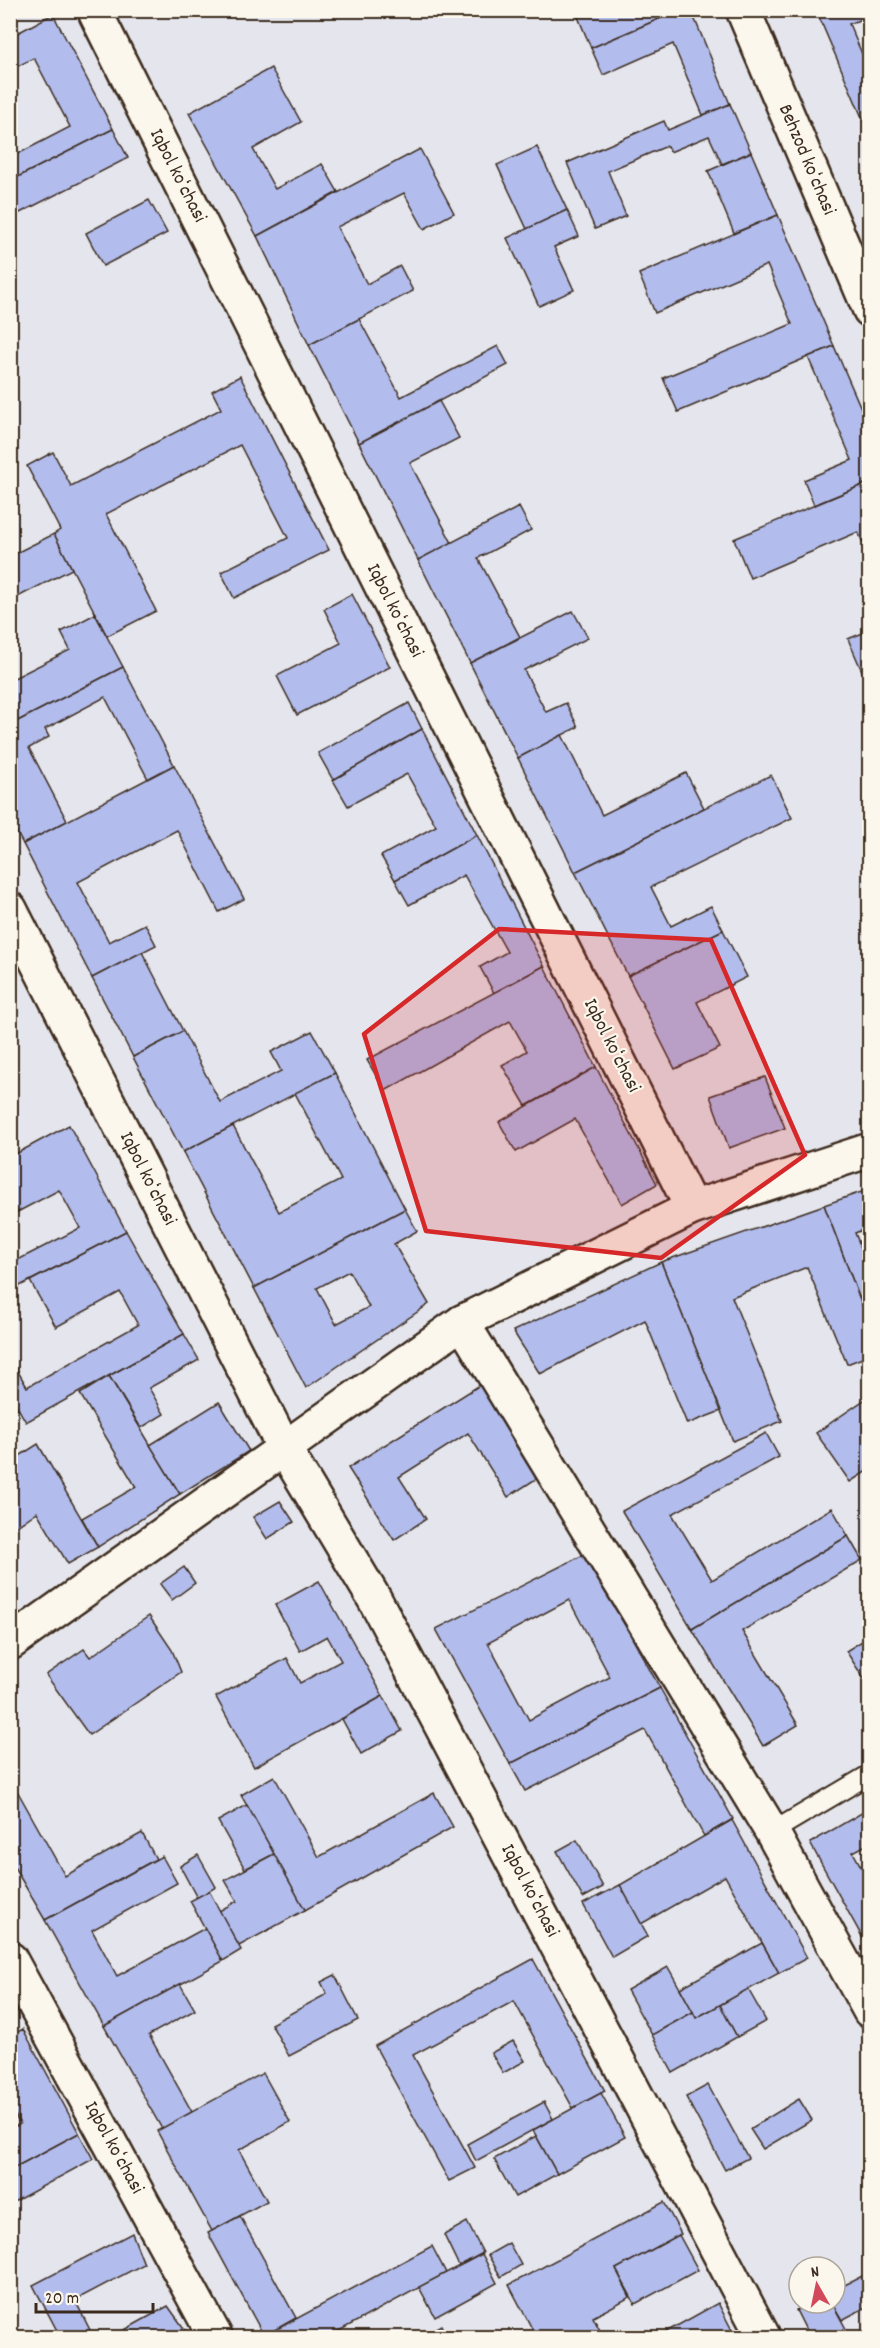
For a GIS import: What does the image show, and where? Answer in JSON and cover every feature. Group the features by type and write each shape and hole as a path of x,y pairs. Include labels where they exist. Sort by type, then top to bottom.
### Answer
{"street":[{"name":"Behzod koʻchasi","path":"743,10 868,303"},
{"name":"Iqbol koʻchasi","path":"96,14 692,1208"},
{"name":"Iqbol koʻchasi","path":"10,909 285,1448 375,1600 764,2337"},
{"path":"10,1643 462,1322 692,1208 870,1150"},
{"path":"462,1322 772,1832 870,2011"},
{"name":"Iqbol koʻchasi","path":"10,1959 216,2337"}],"lane":[{"path":"772,1832 870,1774"}],"highlighted area":[{"path":"499,929 711,940 805,1155 661,1258 426,1231 364,1034"}],"building":[{"path":"579,10 680,10 591,48 576,12"},
{"path":"680,10 691,10 730,104 703,115 673,44 603,75 591,48"},
{"path":"816,10 870,10 870,16 849,24 870,72 870,136"},
{"path":"53,14 113,129 10,181 10,158 70,127 34,58 10,70 10,37"},
{"path":"271,68 301,122 253,149 275,189 322,164 338,192 257,236 189,113"},
{"path":"730,104 751,152 722,164 709,136 670,152 667,146 608,171 626,216 595,229 567,163 664,121 668,130"},
{"path":"113,129 128,158 10,218 10,181"},
{"path":"537,147 567,210 527,229 497,165"},
{"path":"420,149 454,213 424,229 404,193 337,227 367,284 400,266 413,291 309,345 257,236"},
{"path":"751,152 778,215 734,233 708,171"},
{"path":"149,200 167,233 103,266 86,233"},
{"path":"567,210 579,236 554,247 574,290 539,306 507,238"},
{"path":"778,215 834,346 678,412 663,378 792,324 767,265 655,313 639,274"},
{"path":"359,319 401,397 498,346 508,365 359,443 309,345"},
{"path":"834,346 870,429 870,482 814,505 804,480 852,460 808,357"},
{"path":"240,376 329,550 234,598 221,572 288,538 240,445 106,514 156,611 107,636 54,534 60,530 27,466 53,452 71,486 221,409 212,391"},
{"path":"439,401 459,438 410,463 452,543 418,560 359,443"},
{"path":"870,482 870,558 858,532 750,578 734,539"},
{"path":"519,507 531,530 478,558 520,637 470,663 418,560"},
{"path":"54,534 72,569 10,601 10,556"},
{"path":"352,594 390,667 297,715 277,676 341,643 324,609"},
{"path":"573,611 588,638 524,670 546,712 566,703 578,727 518,758 470,663"},
{"path":"95,614 123,667 10,725 10,680 70,650 61,632"},
{"path":"870,630 870,677 865,678 848,639"},
{"path":"123,667 174,765 148,779 105,697 45,729 49,737 29,748 67,821 23,844 10,820 10,725"},
{"path":"409,703 422,729 333,780 318,753"},
{"path":"422,729 477,835 395,880 381,856 436,826 407,774 348,806 333,780"},
{"path":"562,735 602,815 686,773 704,808 575,872 518,758"},
{"path":"174,765 244,899 219,912 177,830 78,882 109,942 145,924 156,945 92,978 23,844"},
{"path":"771,775 792,818 651,887 671,926 711,906 723,930 628,976 575,872"},
{"path":"477,835 544,966 494,993 480,967 507,952 464,875 409,905 395,880"},
{"path":"723,930 747,977 697,1002 720,1048 675,1069 628,976"},
{"path":"142,952 183,1031 133,1057 92,978"},
{"path":"544,966 596,1067 526,1106 502,1065 527,1051 510,1021 385,1091 367,1060"},
{"path":"183,1031 220,1102 281,1071 271,1052 312,1031 335,1073 183,1152 133,1057"},
{"path":"596,1067 657,1184 622,1204 575,1119 516,1152 499,1122"},
{"path":"335,1073 405,1209 254,1288 183,1152 233,1126 279,1212 341,1180 295,1093"},
{"path":"765,1077 785,1128 729,1148 710,1096"},
{"path":"69,1125 126,1231 10,1291 10,1264 80,1228 59,1190 10,1216 10,1157"},
{"path":"870,1189 870,1227 855,1233 870,1270 870,1326 824,1205"},
{"path":"824,1205 870,1326 870,1355 847,1364 807,1267 732,1297 782,1421 733,1441 661,1262"},
{"path":"405,1209 417,1231 394,1244 429,1304 306,1388 254,1288","holes":["349,1271 369,1307 336,1324 317,1288"]},
{"path":"126,1231 184,1334 26,1422 10,1394 10,1358 27,1387 138,1325 120,1292 56,1327 30,1281"},
{"path":"661,1262 721,1411 687,1424 645,1320 540,1374 513,1331"},
{"path":"184,1334 199,1360 149,1388 164,1414 141,1428 109,1376"},
{"path":"109,1376 180,1494 98,1547 82,1518 136,1487 80,1394"},
{"path":"483,1383 542,1475 508,1497 468,1433 399,1477 426,1519 394,1540 348,1468"},
{"path":"870,1396 870,1469 850,1482 816,1433"},
{"path":"219,1402 249,1451 180,1494 150,1445"},
{"path":"766,1433 779,1457 672,1514 712,1580 832,1508 848,1536 692,1629 622,1511"},
{"path":"38,1444 98,1547 68,1564 37,1512 10,1531 10,1462"},
{"path":"280,1501 294,1522 267,1539 253,1517"},
{"path":"848,1536 862,1560 742,1631 798,1725 763,1746 692,1629"},
{"path":"585,1554 660,1688 510,1764 436,1629","holes":["569,1600 610,1677 529,1720 488,1643"]},
{"path":"184,1567 195,1583 172,1600 160,1584"},
{"path":"319,1581 383,1696 254,1767 216,1697 287,1658 300,1683 341,1661 327,1636 300,1651 275,1605"},
{"path":"149,1616 172,1650 181,1672 89,1735 46,1675 84,1649 90,1657"},
{"path":"870,1636 870,1688 846,1651"},
{"path":"660,1688 733,1819 704,1836 645,1730 525,1791 510,1764"},
{"path":"383,1696 402,1731 361,1754 342,1719"},
{"path":"274,1776 319,1857 434,1793 453,1827 305,1910 241,1795"},
{"path":"10,1778 65,1876 142,1833 156,1859 45,1920 10,1860"},
{"path":"247,1805 274,1854 245,1869 218,1821"},
{"path":"870,1808 870,1843 853,1852 870,1883 870,1951 810,1843"},
{"path":"732,1820 807,1958 779,1973 725,1876 641,1924 620,1885"},
{"path":"577,1840 603,1887 583,1898 557,1851"},
{"path":"274,1854 305,1910 239,1946 219,1911 237,1901 225,1880"},
{"path":"198,1855 216,1887 197,1898 180,1866"},
{"path":"162,1856 177,1883 92,1930 117,1976 205,1928 223,1961 104,2026 45,1920"},
{"path":"620,1885 648,1936 612,1957 583,1904"},
{"path":"209,1891 241,1950 223,1961 190,1901"},
{"path":"762,1943 779,1973 696,2018 680,1988"},
{"path":"533,1959 605,2091 573,2108 514,2001 413,2055 475,2168 449,2181 375,2046"},
{"path":"668,1967 693,2012 652,2035 627,1990"},
{"path":"335,1975 358,2020 289,2056 271,2024 327,1994 321,1982"},
{"path":"180,1984 195,2010 149,2035 192,2112 162,2129 104,2026"},
{"path":"748,1989 766,2021 737,2037 720,2005"},
{"path":"720,2005 737,2037 673,2073 652,2035 693,2012 696,2018"},
{"path":"23,2029 79,2133 10,2170 10,2129 20,2124 10,2107 10,2036"},
{"path":"513,2041 525,2061 503,2073 491,2053"},
{"path":"263,2073 290,2122 239,2150 267,2201 212,2231 157,2131"},
{"path":"708,2085 748,2158 725,2170 686,2097"},
{"path":"601,2093 625,2137 557,2174 533,2130"},
{"path":"799,2099 812,2120 763,2149 750,2129"},
{"path":"544,2102 553,2119 476,2161 467,2144"},
{"path":"79,2133 93,2159 10,2204 10,2170"},
{"path":"536,2136 557,2174 515,2197 494,2159"},
{"path":"664,2202 681,2234 616,2269 630,2297 593,2317 604,2338 537,2338 509,2285"},
{"path":"240,2216 296,2318 264,2336 208,2233"},
{"path":"467,2222 483,2253 459,2266 444,2235"},
{"path":"132,2233 144,2264 75,2300 94,2338 61,2338 33,2285"},
{"path":"679,2235 698,2270 635,2304 616,2269"},
{"path":"509,2243 521,2265 501,2277 488,2255"},
{"path":"432,2246 446,2273 326,2338 264,2336"},
{"path":"482,2254 497,2283 435,2317 419,2287"},
{"path":"870,2272 870,2305 842,2320 839,2315 847,2315 847,2284"},
{"path":"718,2303 736,2338 655,2338"},
{"path":"168,2306 188,2334 180,2338 110,2338"},
{"path":"798,2315 839,2315 851,2338 810,2338"},
{"path":"441,2325 448,2338 418,2338"}]}
